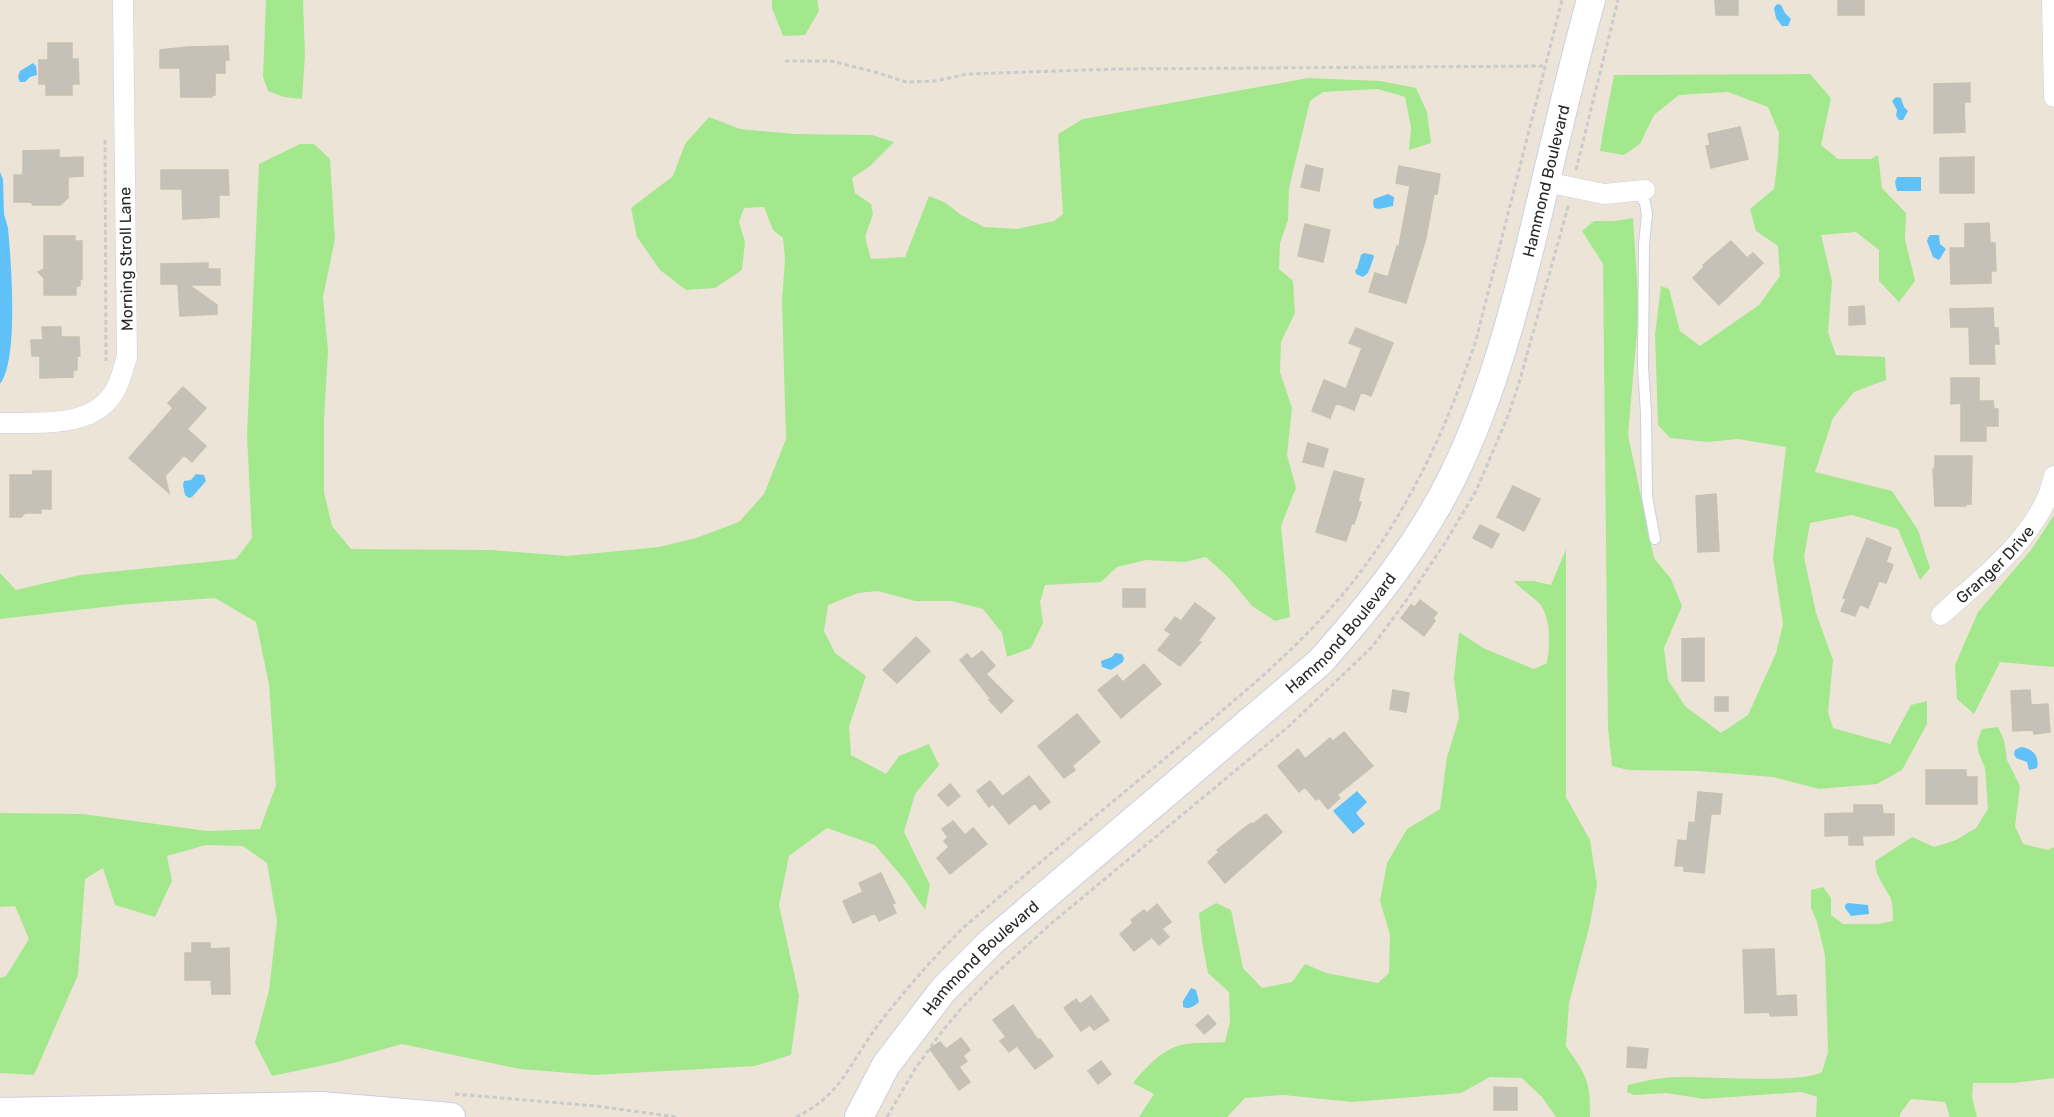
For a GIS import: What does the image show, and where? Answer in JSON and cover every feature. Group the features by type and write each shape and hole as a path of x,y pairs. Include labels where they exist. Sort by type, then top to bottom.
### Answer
{"street":[{"name":"Morning Stroll Lane","path":"0,423 65,422 98,410 117,388 127,357 123,0"},
{"name":"Hammond Boulevard","path":"859,1117 886,1065 951,981 991,942 1320,662 1392,576 1433,513 1452,477 1476,425 1493,379 1516,301 1559,185 1574,67 1591,0"},
{"path":"2052,0 2054,97"},
{"path":"1559,185 1604,194 1641,190"},
{"name":"Granger Drive","path":"1941,615 2007,553 2032,524 2047,498 2054,476"},
{"path":"0,1112 321,1112 451,1117"}],"lane":[{"path":"1641,190 1647,214 1644,244 1643,367 1647,497 1655,539"}],"path":[{"path":"796,1117 825,1100 838,1086 875,1029 900,996 964,927 1254,685 1323,617 1356,577 1389,530 1439,441 1459,392 1476,340 1562,0"},
{"path":"887,1117 915,1069 940,1034 992,977 1053,922 1288,727 1372,647 1445,543 1476,491 1508,416 1538,316 1559,185 1618,0"},
{"path":"785,61 831,61 906,82 935,81 967,74 1119,69 1574,67"},
{"path":"105,130 107,352 105,364"}],"green space":[{"path":"266,0 303,0 305,55 302,99 284,97 268,91 263,77"},
{"path":"772,0 817,0 819,11 805,35 783,36 772,8"},
{"path":"1810,74 1831,98 1821,145 1838,159 1871,159 1878,155 1882,188 1906,213 1905,239 1915,281 1899,302 1879,281 1879,250 1856,232 1821,235 1832,281 1828,332 1836,355 1885,357 1886,380 1854,392 1833,418 1815,472 1892,491 1918,530 1930,568 1920,580 1898,529 1852,515 1810,523 1804,557 1816,613 1833,660 1828,712 1833,728 1890,744 1911,705 1927,701 1927,724 1902,770 1877,784 1819,789 1773,777 1698,771 1628,770 1612,766 1608,728 1603,264 1582,231 1594,221 1633,218 1639,310 1628,435 1654,558 1671,579 1682,606 1664,648 1668,680 1685,706 1721,733 1748,715 1776,653 1783,624 1773,558 1786,447 1738,439 1707,442 1670,438 1658,425 1655,335 1661,286 1669,289 1680,331 1700,346 1759,305 1780,276 1778,246 1756,231 1750,209 1774,189 1779,133 1768,107 1728,92 1679,95 1654,115 1640,144 1624,155 1600,151 1614,75"},
{"path":"1308,78 1380,81 1416,88 1427,112 1431,143 1409,150 1411,127 1405,97 1378,89 1323,92 1310,101 1289,188 1288,220 1280,243 1279,269 1293,281 1295,313 1281,342 1280,372 1292,408 1287,455 1296,488 1281,526 1290,617 1275,621 1252,606 1229,578 1206,557 1185,562 1146,560 1117,567 1101,582 1045,585 1040,602 1043,623 1031,648 1007,657 1002,633 983,609 951,601 915,601 878,591 858,593 828,605 824,631 835,653 866,676 849,726 851,755 886,774 899,756 929,744 939,765 915,794 904,832 930,885 925,910 904,879 875,845 827,828 789,856 779,905 799,996 791,1055 755,1066 595,1075 520,1069 402,1044 334,1063 272,1076 255,1043 269,990 277,921 267,863 243,846 206,845 167,856 172,881 155,917 115,905 103,868 85,879 78,975 34,1075 0,1073 0,978 6,976 29,939 15,906 0,907 0,813 83,814 207,831 260,829 276,785 269,684 256,622 215,598 130,604 0,619 0,573 16,590 80,575 236,559 252,538 247,435 259,164 300,144 314,144 330,159 335,239 323,297 328,351 324,421 324,492 332,526 351,549 491,550 567,556 659,547 696,538 739,522 764,494 786,439 782,302 785,259 783,238 773,230 764,207 744,208 739,222 745,242 742,270 715,288 686,290 660,270 637,237 631,208 673,176 685,144 709,117 740,129 795,134 872,135 894,142 870,166 852,178 855,193 871,204 873,214 865,237 871,259 905,257 929,196 946,203 961,215 984,227 1017,229 1054,221 1063,214 1058,134 1083,119"},
{"path":"2054,515 2054,667 2000,662 1974,714 1957,699 1955,665 1978,612 2031,550"},
{"path":"1566,549 1566,797 1590,840 1597,885 1590,924 1569,1003 1566,1046 1586,1079 1590,1117 1556,1117 1542,1097 1522,1078 1490,1077 1461,1093 1353,1102 1283,1095 1245,1098 1227,1117 1139,1117 1154,1094 1133,1083 1156,1059 1178,1046 1191,1043 1225,1042 1230,1021 1229,992 1208,973 1199,913 1216,903 1231,910 1243,968 1262,988 1292,982 1305,964 1326,973 1378,983 1389,973 1390,935 1380,901 1387,863 1407,829 1440,809 1447,757 1459,718 1454,678 1459,632 1483,648 1534,669 1547,663 1549,634 1545,614 1540,604 1514,581 1534,581 1551,585"},
{"path":"1998,727 2004,740 2007,760 2020,786 2015,826 2023,844 2048,850 2054,847 2054,1078 2013,1083 1973,1083 1972,1097 1977,1117 1950,1117 1945,1102 1911,1099 1900,1117 1816,1117 1817,1097 1802,1092 1704,1099 1667,1093 1634,1095 1627,1092 1628,1085 1665,1078 1775,1079 1811,1076 1822,1072 1828,1052 1825,955 1811,908 1811,890 1823,887 1831,898 1831,915 1843,924 1878,924 1893,921 1891,899 1879,877 1875,861 1912,837 1934,847 1956,840 1976,828 1988,809 1985,768 1977,742 1982,729"}],"water":[{"path":"1777,4 1781,5 1791,19 1788,26 1782,26 1776,18 1774,8"},
{"path":"33,63 36,66 37,75 25,82 20,82 18,77 20,71"},
{"path":"1896,97 1901,98 1908,111 1903,120 1899,120 1896,116 1897,110 1892,101"},
{"path":"0,172 3,179 4,214 8,228 11,262 12,333 6,372 0,384"},
{"path":"1897,177 1921,177 1921,191 1897,191 1895,182"},
{"path":"1388,194 1394,197 1393,206 1374,208 1374,199"},
{"path":"1930,235 1939,235 1940,244 1946,249 1939,260 1933,257 1927,241"},
{"path":"1364,253 1374,257 1368,273 1363,277 1356,274 1355,270"},
{"path":"196,474 204,475 206,481 189,498 185,495 184,481 191,480"},
{"path":"1115,653 1122,654 1123,662 1111,670 1102,667 1101,661 1112,657"},
{"path":"2021,747 2034,753 2037,768 2029,770 2027,762 2016,758 2015,750"},
{"path":"1357,791 1367,802 1356,813 1365,824 1353,834 1333,811"},
{"path":"1848,903 1868,905 1869,914 1851,916 1845,908"},
{"path":"1191,988 1196,990 1199,1002 1185,1008 1183,1001"}],"building":[{"path":"1715,0 1738,0 1738,15 1716,15"},
{"path":"1838,0 1864,0 1864,15 1838,15"},
{"path":"48,43 72,43 72,59 78,59 79,84 72,84 72,95 46,95 46,84 39,84 39,60 48,60"},
{"path":"228,46 229,60 225,60 225,73 215,73 215,95 212,97 181,97 180,68 160,68 160,50"},
{"path":"1970,83 1970,102 1964,102 1965,132 1934,133 1934,84"},
{"path":"1740,127 1748,159 1711,168 1706,146 1710,145 1708,134"},
{"path":"59,150 59,158 83,157 83,176 68,177 68,198 60,205 14,202 14,175 23,175 23,151"},
{"path":"1974,157 1974,193 1940,193 1940,158"},
{"path":"1306,165 1323,169 1319,191 1301,187"},
{"path":"1399,166 1440,174 1437,194 1434,193 1426,238 1406,303 1369,292 1375,273 1388,277 1397,246 1399,246 1410,186 1396,183"},
{"path":"161,170 228,170 229,195 219,195 219,217 183,219 182,189 161,189"},
{"path":"1989,223 1990,243 1995,243 1996,271 1991,271 1991,283 1951,284 1950,248 1965,248 1965,224"},
{"path":"1305,224 1330,230 1323,262 1298,256"},
{"path":"44,236 75,236 75,241 82,241 82,279 80,279 80,286 76,286 76,295 44,295 44,278 38,272 44,269"},
{"path":"1731,241 1747,258 1753,253 1763,263 1719,305 1693,278 1704,267 1703,265"},
{"path":"208,263 208,269 220,269 220,285 189,285 217,305 217,314 180,316 178,284 161,284 161,264"},
{"path":"1864,306 1865,324 1849,325 1849,307"},
{"path":"1993,308 1994,328 1998,328 1999,344 1994,344 1995,364 1970,364 1969,327 1951,327 1950,309"},
{"path":"42,327 61,327 61,337 79,337 80,356 77,356 77,370 73,370 73,377 40,378 40,356 32,356 31,340 43,340"},
{"path":"1356,328 1393,343 1371,396 1361,392 1354,410 1336,403 1330,418 1312,411 1324,380 1346,389 1362,348 1349,343"},
{"path":"1951,378 1979,378 1979,401 1993,401 1994,409 1998,409 1998,426 1986,426 1986,441 1961,441 1961,403 1951,404"},
{"path":"183,387 206,408 187,429 206,446 192,462 184,455 165,476 169,493 129,458 173,408 168,403"},
{"path":"1308,443 1328,449 1323,467 1303,462"},
{"path":"1935,456 1972,456 1971,504 1935,506 1933,469 1935,469"},
{"path":"33,471 51,471 51,509 41,509 41,513 25,513 21,517 10,517 10,475 33,475"},
{"path":"1334,471 1364,479 1358,501 1361,502 1346,541 1316,532"},
{"path":"1513,486 1540,499 1524,531 1497,517"},
{"path":"1716,494 1719,551 1698,552 1696,496"},
{"path":"1480,525 1499,534 1492,548 1473,538"},
{"path":"1867,538 1891,548 1886,562 1893,565 1886,583 1879,581 1868,608 1860,604 1855,616 1841,611 1846,599 1843,598"},
{"path":"1123,589 1145,589 1145,607 1123,607"},
{"path":"1420,600 1437,613 1433,618 1435,621 1424,636 1401,618 1411,605 1415,607"},
{"path":"1195,603 1215,618 1198,641 1201,642 1180,666 1158,650 1171,634 1165,630 1175,617 1181,621"},
{"path":"916,637 930,651 897,683 883,670"},
{"path":"1704,638 1704,681 1682,681 1682,639"},
{"path":"982,651 995,666 986,674 1013,701 1001,713 960,660 967,654 972,659"},
{"path":"1144,664 1161,684 1121,718 1098,690 1117,675 1123,682"},
{"path":"1393,690 1409,693 1406,712 1390,709"},
{"path":"2030,690 2031,705 2048,704 2050,732 2034,734 2033,730 2013,731 2011,691"},
{"path":"1715,697 1728,697 1728,711 1715,711"},
{"path":"1077,714 1100,742 1072,766 1075,770 1064,778 1038,746"},
{"path":"1344,732 1373,766 1337,795 1340,798 1328,809 1305,787 1299,792 1278,766 1298,749 1305,759 1330,738 1333,741"},
{"path":"1926,770 1966,770 1966,777 1977,777 1977,804 1926,804"},
{"path":"1029,776 1050,802 1040,810 1035,803 1009,824 993,804"},
{"path":"990,781 1002,796 989,807 977,791"},
{"path":"950,784 960,796 948,806 938,795"},
{"path":"1698,792 1722,794 1720,814 1711,814 1704,873 1684,871 1684,866 1675,866 1678,840 1687,841 1689,822 1695,823"},
{"path":"1854,805 1882,805 1883,814 1894,814 1894,835 1862,836 1863,845 1849,845 1849,835 1825,836 1825,814 1854,813"},
{"path":"1266,814 1282,832 1225,883 1208,862 1219,852 1217,850"},
{"path":"953,821 965,835 973,828 987,844 950,874 937,858 949,847 944,841 948,837 942,829"},
{"path":"881,873 895,903 892,904 896,913 879,921 875,913 853,923 843,901 863,892 859,883"},
{"path":"1157,904 1171,922 1162,929 1169,937 1159,945 1152,937 1134,951 1120,934 1133,923 1131,920 1144,910 1147,913"},
{"path":"192,943 210,943 210,949 229,948 230,994 212,994 211,980 185,980 185,953 192,953"},
{"path":"1774,949 1776,996 1796,995 1797,1015 1770,1016 1770,1012 1745,1013 1743,950"},
{"path":"1091,996 1109,1020 1094,1030 1090,1025 1081,1031 1064,1008 1076,999 1080,1004"},
{"path":"1013,1005 1038,1040 1040,1039 1053,1056 1035,1069 1017,1046 1009,1052 1000,1041 1006,1037 993,1020"},
{"path":"1208,1015 1216,1024 1204,1034 1196,1025"},
{"path":"961,1038 970,1050 963,1056 967,1061 959,1067 970,1082 959,1090 930,1049 940,1042 946,1049"},
{"path":"1628,1047 1648,1049 1646,1068 1627,1067"},
{"path":"1101,1061 1111,1074 1098,1084 1088,1071"},
{"path":"1494,1087 1517,1088 1517,1110 1494,1110"}]}
